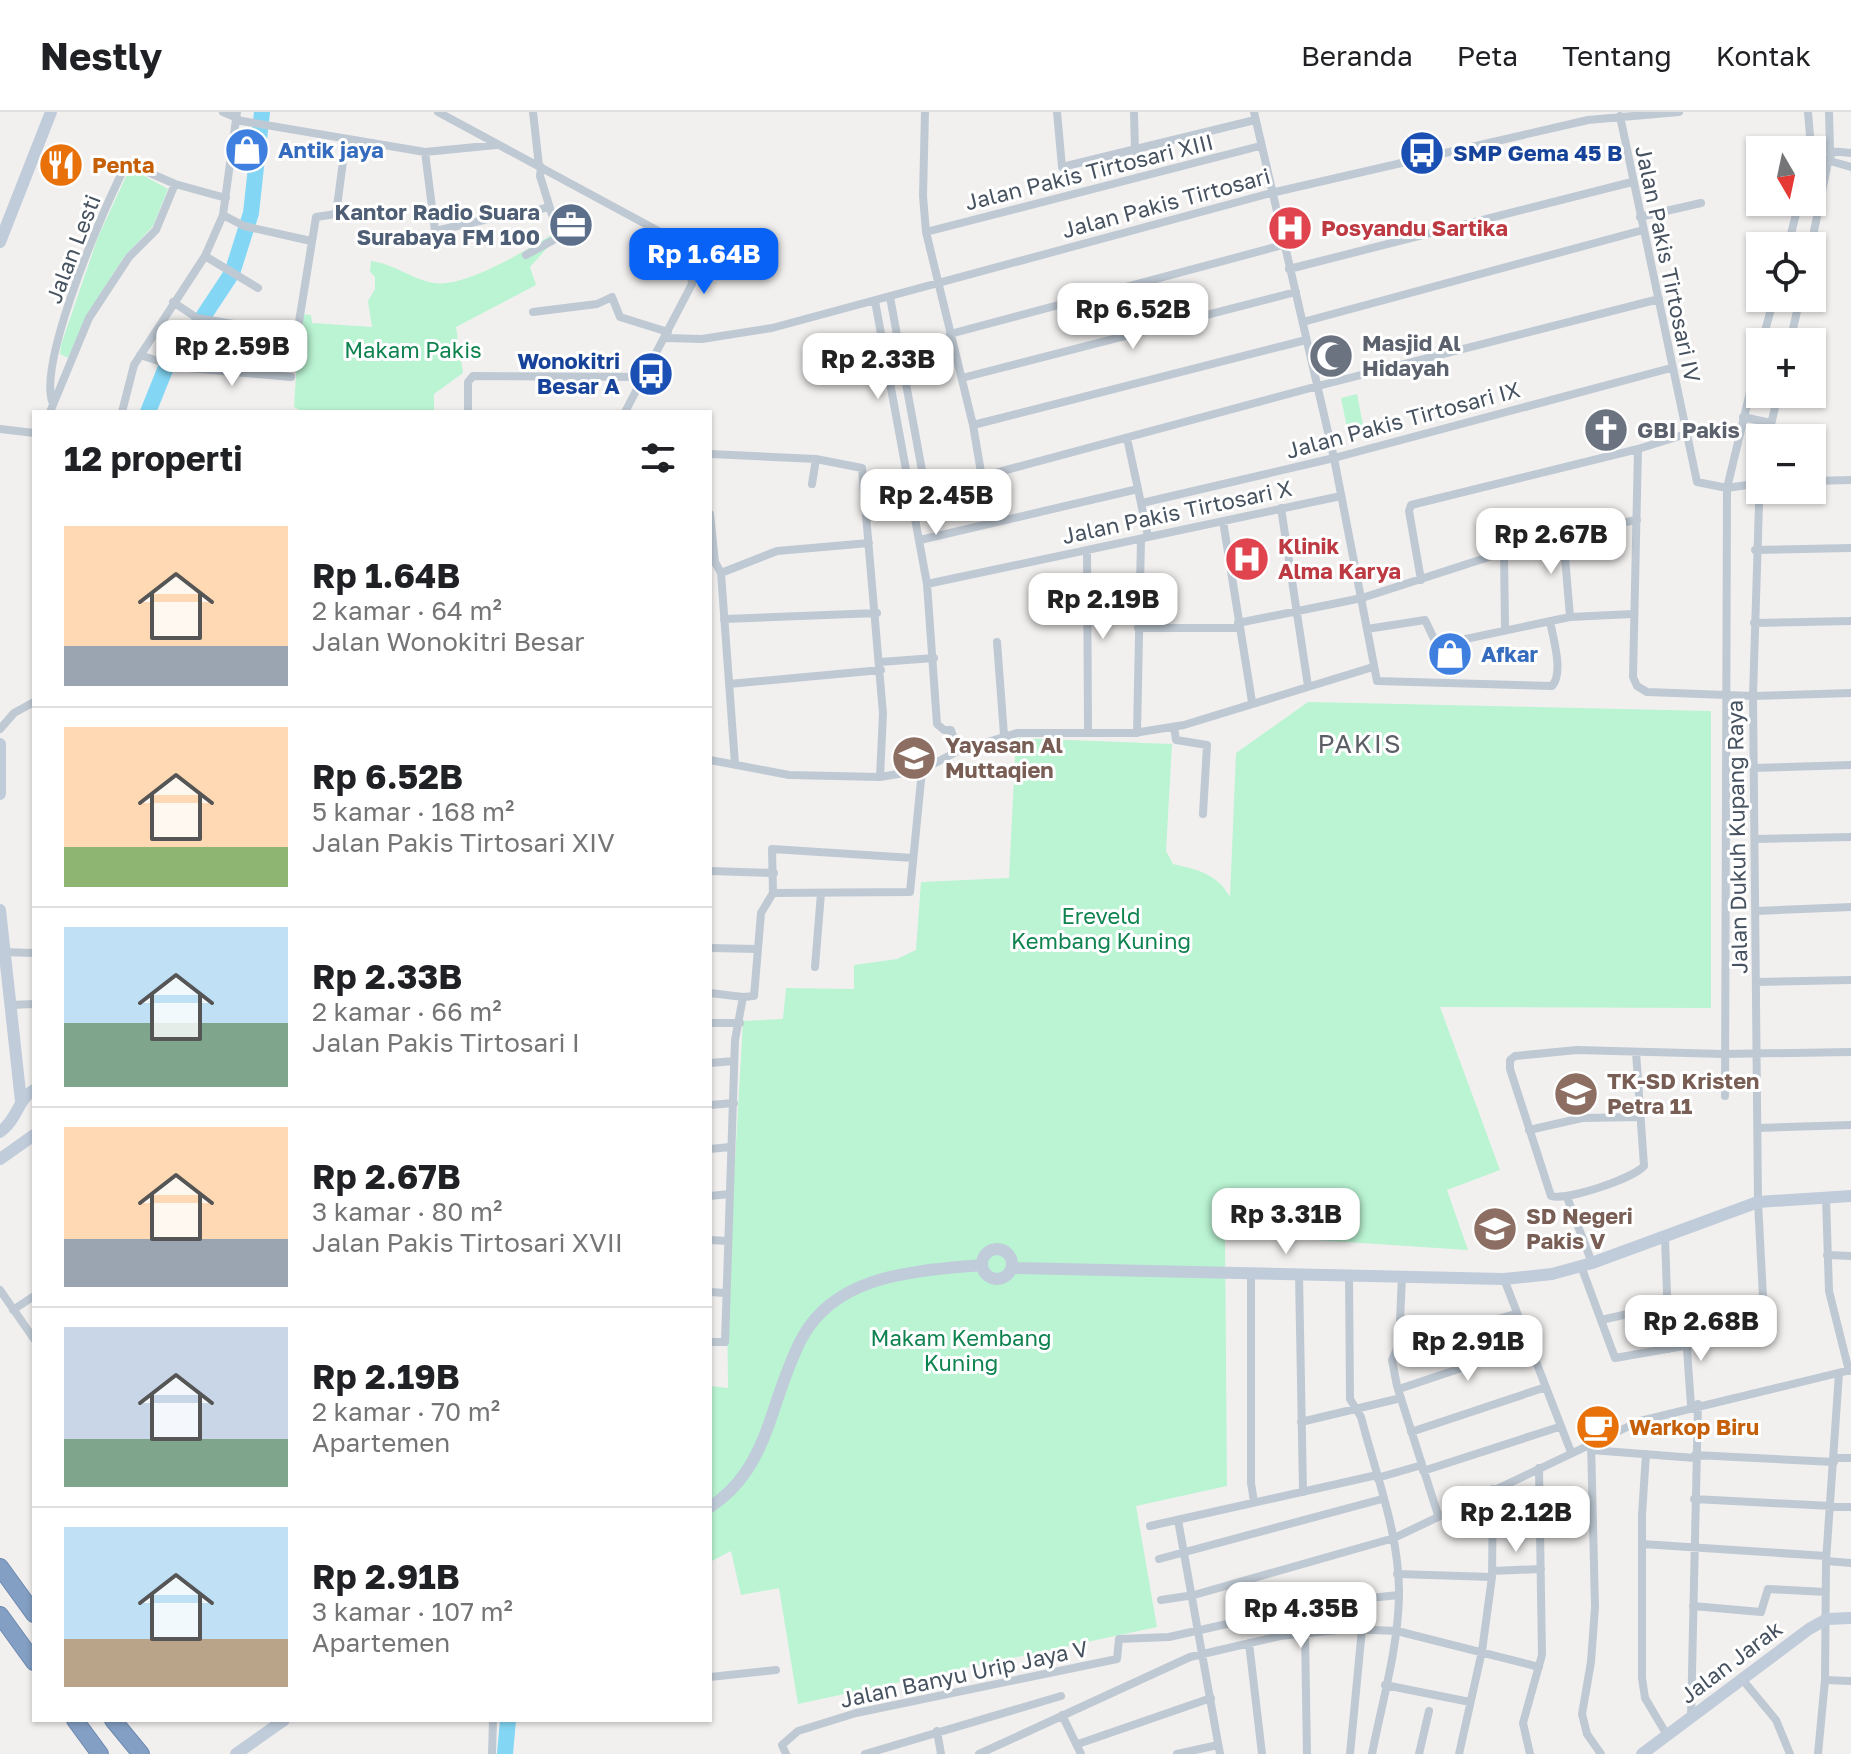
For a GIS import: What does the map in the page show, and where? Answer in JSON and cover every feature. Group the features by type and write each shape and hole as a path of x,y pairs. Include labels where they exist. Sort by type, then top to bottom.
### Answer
{"highway":[{"path":"0,1567 32,1611"},
{"path":"0,1615 32,1659"},
{"path":"76,1722 100,1754"},
{"path":"115,1722 141,1754"}],"street":[{"path":"0,242 51,112"},
{"path":"223,112 257,124 425,152 499,145"},
{"path":"438,112 688,247 692,284 626,410"},
{"path":"526,255 559,237 548,207 533,112"},
{"path":"925,112 923,196 926,232 973,425 982,478 996,522"},
{"path":"1057,112 1060,166 1135,151 1254,116 1334,458 1373,667 1379,683 1552,686 1557,670 1550,621"},
{"path":"1134,112 1135,151"},
{"name":"Jalan Pakis Tirtosari","path":"533,312 597,304 612,297 620,317 667,335 702,339 772,328 1271,193 1588,116 1679,112"},
{"path":"1808,112 1809,136"},
{"path":"1814,232 1830,156 1829,112"},
{"name":"Jalan Pakis Tirtosari IV","path":"1620,116 1698,484 1727,488"},
{"path":"123,410 134,365 205,256 223,215 237,117"},
{"path":"173,302 197,318 297,334 316,216 336,214 346,139"},
{"name":"Jalan Pakis Tirtosari XIII","path":"926,232 1260,146"},
{"path":"1826,150 1830,156 1851,167"},
{"path":"425,152 435,231 484,220"},
{"path":"1826,160 1830,156 1851,153"},
{"name":"Jalan Lesti","path":"50,410 49,376 57,343 96,231 125,165 130,162 175,184 226,198"},
{"path":"1289,269 1632,182"},
{"name":"Jalan Lesti","path":"52,401 64,381 89,318 129,257 156,230 175,184"},
{"path":"1640,217 1701,203"},
{"path":"513,218 548,207"},
{"path":"223,215 254,229 311,241"},
{"path":"1303,322 1643,230"},
{"path":"950,334 1283,245"},
{"path":"205,256 258,288"},
{"path":"962,378 1296,292"},
{"path":"890,297 926,492"},
{"path":"913,495 1318,386 1659,299"},
{"path":"875,301 927,584 937,724 944,730 951,730 958,751"},
{"path":"973,425 1306,340"},
{"path":"140,355 177,367 291,377"},
{"name":"Jalan Pakis Tirtosari IX","path":"1142,503 1334,458 1671,368"},
{"path":"468,410 468,382 473,376 644,377"},
{"name":"Jalan Dukuh Kupang Raya","path":"1725,1096 1727,488 1746,405"},
{"path":"1743,417 1771,423 1775,408"},
{"path":"0,429 32,433"},
{"path":"1421,580 1409,511 1411,505 1638,449 1686,434"},
{"path":"1127,438 1142,503 1145,538 1138,628 1137,733"},
{"path":"1638,449 1633,677 1639,689 1753,696 1851,693"},
{"path":"712,454 816,459 862,468 881,666 883,714 880,777"},
{"path":"812,484 816,459"},
{"path":"1826,481 1851,480"},
{"path":"1727,488 1746,485"},
{"path":"920,540 1138,489"},
{"name":"Jalan Pakis Tirtosari X","path":"927,584 1341,496"},
{"name":"Jalan Dukuh Kupang Raya","path":"1757,1309 1763,1297 1758,1202 1759,1054 1753,768 1758,504"},
{"path":"1281,508 1308,686"},
{"path":"1138,628 1239,625 1362,598 1563,533 1637,520"},
{"path":"1223,521 1252,702"},
{"path":"712,533 724,619 735,764"},
{"path":"1563,533 1570,617"},
{"path":"717,571 777,551 869,543"},
{"path":"1755,550 1851,548"},
{"path":"1087,550 1088,731"},
{"path":"1504,551 1505,628"},
{"path":"724,619 877,613"},
{"path":"1367,629 1426,620 1432,641 1437,645 1505,628 1570,617 1633,614"},
{"path":"1754,623 1851,621"},
{"path":"997,642 1004,735"},
{"path":"729,684 934,658"},
{"path":"712,760 789,775 880,777 922,770 958,751 1004,735 1088,731 1137,733 1174,727 1373,667"},
{"path":"0,729 14,713 32,703"},
{"path":"1174,727 1176,740 1207,745 1203,814"},
{"path":"0,744 0,794"},
{"path":"1753,768 1851,765"},
{"path":"773,893 910,892 922,770"},
{"path":"1755,839 1851,837"},
{"path":"712,993 754,996 761,913 773,893 774,848 913,858"},
{"path":"712,871 774,873"},
{"path":"815,967 821,893"},
{"path":"1757,911 1851,907"},
{"path":"0,910 3,970 21,1101 15,1120 0,1132"},
{"path":"712,948 757,949"},
{"path":"4,952 32,953"},
{"path":"1757,982 1851,980"},
{"path":"712,1342 725,1343 734,1061 743,997"},
{"path":"10,1005 32,1004"},
{"path":"712,1023 740,1023"},
{"path":"1636,1052 1642,1169 1567,1197 1557,1198 1548,1194 1510,1069 1512,1057 1565,1050 1723,1054 1851,1052"},
{"path":"712,1063 734,1061"},
{"path":"17,1071 32,1089"},
{"path":"21,1101 32,1091"},
{"path":"712,1105 734,1103"},
{"path":"1529,1130 1582,1118 1640,1117"},
{"path":"1758,1128 1851,1125"},
{"path":"0,1159 32,1136"},
{"path":"712,1149 730,1147"},
{"path":"712,1196 729,1194"},
{"path":"1014,1268 1009,1254 998,1249 984,1256 984,1272 997,1280 1004,1278 1014,1268 1504,1279 1562,1272 1665,1238 1758,1202 1851,1196"},
{"path":"1567,1197 1601,1320 1617,1359 1684,1346"},
{"path":"1161,1600 1194,1595 1394,1538 1640,1421 1694,1405 1850,1371 1829,1291 1826,1198"},
{"path":"1665,1238 1669,1349"},
{"path":"712,1240 727,1241"},
{"path":"1827,1255 1851,1256"},
{"path":"712,1506 727,1496 759,1451 804,1335 833,1301 854,1288 913,1271 982,1265"},
{"path":"1251,1273 1251,1483 1254,1502"},
{"path":"1299,1274 1303,1492"},
{"path":"1349,1274 1350,1399 1357,1409 1394,1538 1399,1595 1397,1631 1372,1754"},
{"path":"1402,1276 1399,1344 1392,1360 1438,1515"},
{"path":"1504,1279 1543,1388 1571,1452"},
{"path":"0,1290 32,1336"},
{"path":"712,1292 725,1293"},
{"path":"13,1310 32,1297"},
{"path":"1601,1320 1668,1305"},
{"path":"1399,1344 1404,1346 1515,1314"},
{"path":"1685,1320 1684,1346 1694,1405 1695,1456 1691,1718"},
{"path":"1301,1422 1357,1409 1527,1346"},
{"path":"1818,1754 1825,1680 1826,1558 1839,1373"},
{"path":"1411,1432 1543,1388"},
{"path":"1150,1526 1422,1468 1559,1427"},
{"path":"1591,1446 1646,1454 1851,1458"},
{"path":"1591,1446 1595,1607 1591,1662 1582,1714 1587,1734 1601,1754"},
{"path":"1646,1454 1642,1544 1642,1687 1647,1704 1667,1735"},
{"path":"1530,1754 1523,1723 1542,1655 1539,1468"},
{"path":"1459,1754 1482,1651 1492,1574 1493,1489"},
{"path":"1159,1559 1185,1555 1382,1499"},
{"path":"1694,1499 1851,1507"},
{"path":"1177,1754 1219,1750 1194,1595 1178,1520"},
{"path":"1642,1544 1694,1545 1851,1563"},
{"path":"1397,1574 1492,1574 1541,1569"},
{"path":"1693,1606 1761,1612 1769,1588 1826,1592"},
{"path":"1199,1632 1320,1603 1399,1595"},
{"path":"1827,1619 1851,1618"},
{"name":"Jalan Jarak","path":"1642,1754 1827,1619"},
{"path":"979,1754 1190,1657 1305,1634 1362,1629 1397,1631 1539,1667"},
{"path":"1350,1754 1362,1629"},
{"name":"Jalan Banyu Urip Jaya V","path":"786,1754 782,1745 798,1731 856,1713 1116,1660 1119,1639 1199,1632"},
{"path":"1305,1634 1307,1754"},
{"path":"1249,1643 1262,1754"},
{"path":"712,1677 776,1670"},
{"path":"1742,1679 1776,1720 1790,1754"},
{"path":"1825,1680 1851,1681"},
{"path":"1385,1685 1470,1702"},
{"path":"865,1754 1061,1696"},
{"path":"1078,1744 1211,1698"},
{"path":"1419,1754 1429,1711"},
{"path":"1062,1715 1081,1754"},
{"path":"236,1754 281,1722"},
{"path":"492,1754 493,1722"},
{"path":"937,1731 941,1754"}],"green space":[{"path":"130,168 168,189 153,226 123,258 87,315 68,358 60,354 61,345 98,237"},
{"name":"Makam Pakis","path":"553,234 556,238 530,267 536,285 456,327 463,373 434,394 434,410 299,410 294,407 300,314 311,315 312,323 372,327 368,301 375,289 375,277 370,272 371,261 426,281 447,283 478,274"},
{"path":"1357,394 1364,430 1348,433 1341,398"},
{"name":"Makam Kembang Kuning","path":"1308,702 1711,711 1711,1008 1440,1007 1500,1170 1447,1190 1468,1250 1225,1234 1227,1486 1136,1506 1157,1627 798,1704 779,1588 741,1595 731,1551 712,1561 712,1386 728,1388 727,1302 743,1021 783,1019 786,988 854,989 854,965 897,959 916,950 921,882 1009,878 1016,738 1172,744 1166,851 1173,864 1213,878 1230,897 1236,753"}],"waterway":[{"path":"233,270 251,213 262,112"},
{"path":"149,410 173,350 197,326 232,273"},
{"path":"505,1754 508,1722"}],"place":[{"name":"Antik jaya","path":"247,150"},
{"name":"SMP Gema 45 B","path":"1422,153"},
{"name":"Penta","path":"61,165"},
{"name":"Kantor Radio Suara Surabaya FM 100","path":"571,225"},
{"name":"Posyandu Sartika","path":"1290,228"},
{"name":"Masjid Al Hidayah","path":"1331,356"},
{"name":"Wonokitri Besar A","path":"651,374"},
{"name":"GBI Pakis","path":"1606,430"},
{"name":"Klinik Alma Karya","path":"1247,559"},
{"name":"Afkar","path":"1450,654"},
{"name":"Yayasan Al Muttaqien","path":"914,758"},
{"name":"TK-SD Kristen Petra 11","path":"1576,1094"},
{"name":"SD Negeri Pakis V","path":"1495,1229"},
{"name":"Warkop Biru","path":"1598,1427"}],"district":[{"name":"PAKIS","path":"1360,744"}],"park label":[{"name":"Ereveld Kembang Kuning","path":"1101,928"}]}
